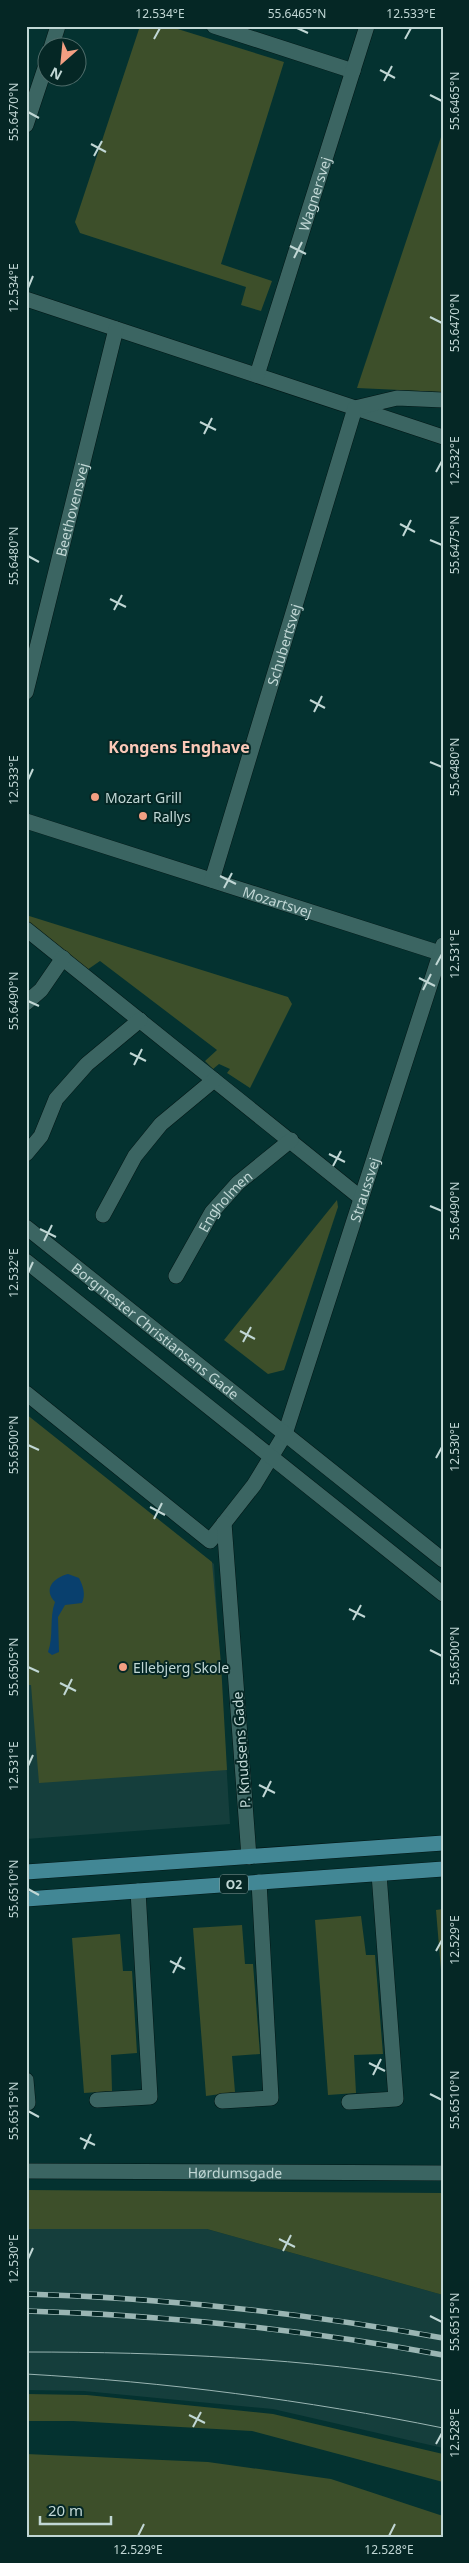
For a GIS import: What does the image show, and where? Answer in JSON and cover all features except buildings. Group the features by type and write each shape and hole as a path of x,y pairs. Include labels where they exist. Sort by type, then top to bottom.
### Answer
{"main road":[{"name":"O2","path":"26,1872 443,1844"},
{"name":"O2","path":"26,1899 443,1869"}],"street":[{"path":"54,38 58,26"},
{"path":"214,26 353,71"},
{"name":"Wagnersvej","path":"257,375 367,26"},
{"path":"26,125 38,88"},
{"path":"26,299 443,437"},
{"name":"Beethovensvej","path":"26,692 116,329"},
{"path":"355,408 398,398 443,400"},
{"name":"Schubertsvej","path":"212,880 355,408"},
{"name":"Mozartsvej","path":"26,821 442,951"},
{"path":"26,929 361,1198"},
{"name":"Straussvej","path":"285,1434 442,951"},
{"path":"26,1003 41,990 63,958"},
{"path":"26,1154 41,1136 56,1099 87,1064 140,1020"},
{"path":"103,1215 135,1156 156,1131 214,1080"},
{"name":"Engholmen","path":"176,1276 212,1212 238,1183 291,1140"},
{"name":"Borgmester Christiansens Gade","path":"26,1227 443,1560"},
{"name":"Borgmester Christiansens Gade","path":"26,1261 443,1594"},
{"path":"26,1393 210,1541 254,1485 285,1434"},
{"name":"P. Knudsens Gade","path":"224,1523 249,1857"},
{"path":"349,2102 396,2099 379,1874"},
{"path":"222,2101 272,2098 259,1882"},
{"path":"97,2100 150,2097 138,1891"},
{"path":"26,2080 28,2103"},
{"name":"Hørdumsgade","path":"26,2171 443,2173"}],"shaded area":[{"name":"Ellebjerg Skole","path":"26,1416 214,1564 230,1824 26,1839"},
{"path":"26,2229 207,2229 443,2295 443,2448 273,2409 84,2391 26,2390"}],"green space":[{"path":"140,26 168,26 284,62 221,264 272,281 261,311 241,305 246,287 80,233 75,222"},
{"path":"443,131 443,392 357,388"},
{"path":"26,915 288,997 292,1004 250,1088 227,1073 230,1069 219,1064 213,1069 205,1061 217,1050 100,961 87,970 26,921"},
{"path":"337,1200 338,1207 284,1370 268,1374 224,1340"},
{"name":"Ellebjerg Skole","path":"26,1414 212,1562 221,1664 227,1770 39,1783 31,1685 26,1685"},
{"path":"443,1909 443,1995 436,1910"},
{"path":"361,1916 366,1955 375,1955 383,2054 354,2055 356,2093 328,2095 315,1920"},
{"path":"242,1925 245,1964 253,1964 260,2054 232,2056 235,2092 206,2096 193,1928"},
{"path":"120,1934 123,1971 132,1971 137,2053 111,2055 112,2091 84,2093 72,1938"},
{"path":"26,2190 443,2193 443,2295 207,2229 26,2229"},
{"path":"26,2394 87,2395 273,2414 443,2454 443,2482 252,2431 73,2421 26,2421"},
{"path":"26,2454 208,2462 331,2479 443,2516 441,2537 26,2537"}],"water":[{"path":"68,1574 79,1578 84,1590 84,1596 82,1603 65,1605 58,1617 59,1652 52,1655 48,1652 55,1602 51,1597 50,1588 54,1581"}],"tram line":[{"path":"26,2352 131,2353 235,2358 339,2367 443,2381"},
{"path":"26,2374 183,2387 339,2409 443,2428"}],"railway":[{"path":"26,2294 131,2299 235,2308 339,2321 443,2338"},
{"path":"26,2311 131,2316 236,2325 340,2338 443,2355"}],"place":[{"name":"Mozart Grill","path":"95,797"},
{"name":"Rallys","path":"143,816"},
{"name":"Ellebjerg Skole","path":"123,1667"}],"district":[{"name":"Kongens Enghave","path":"179,747"}]}
